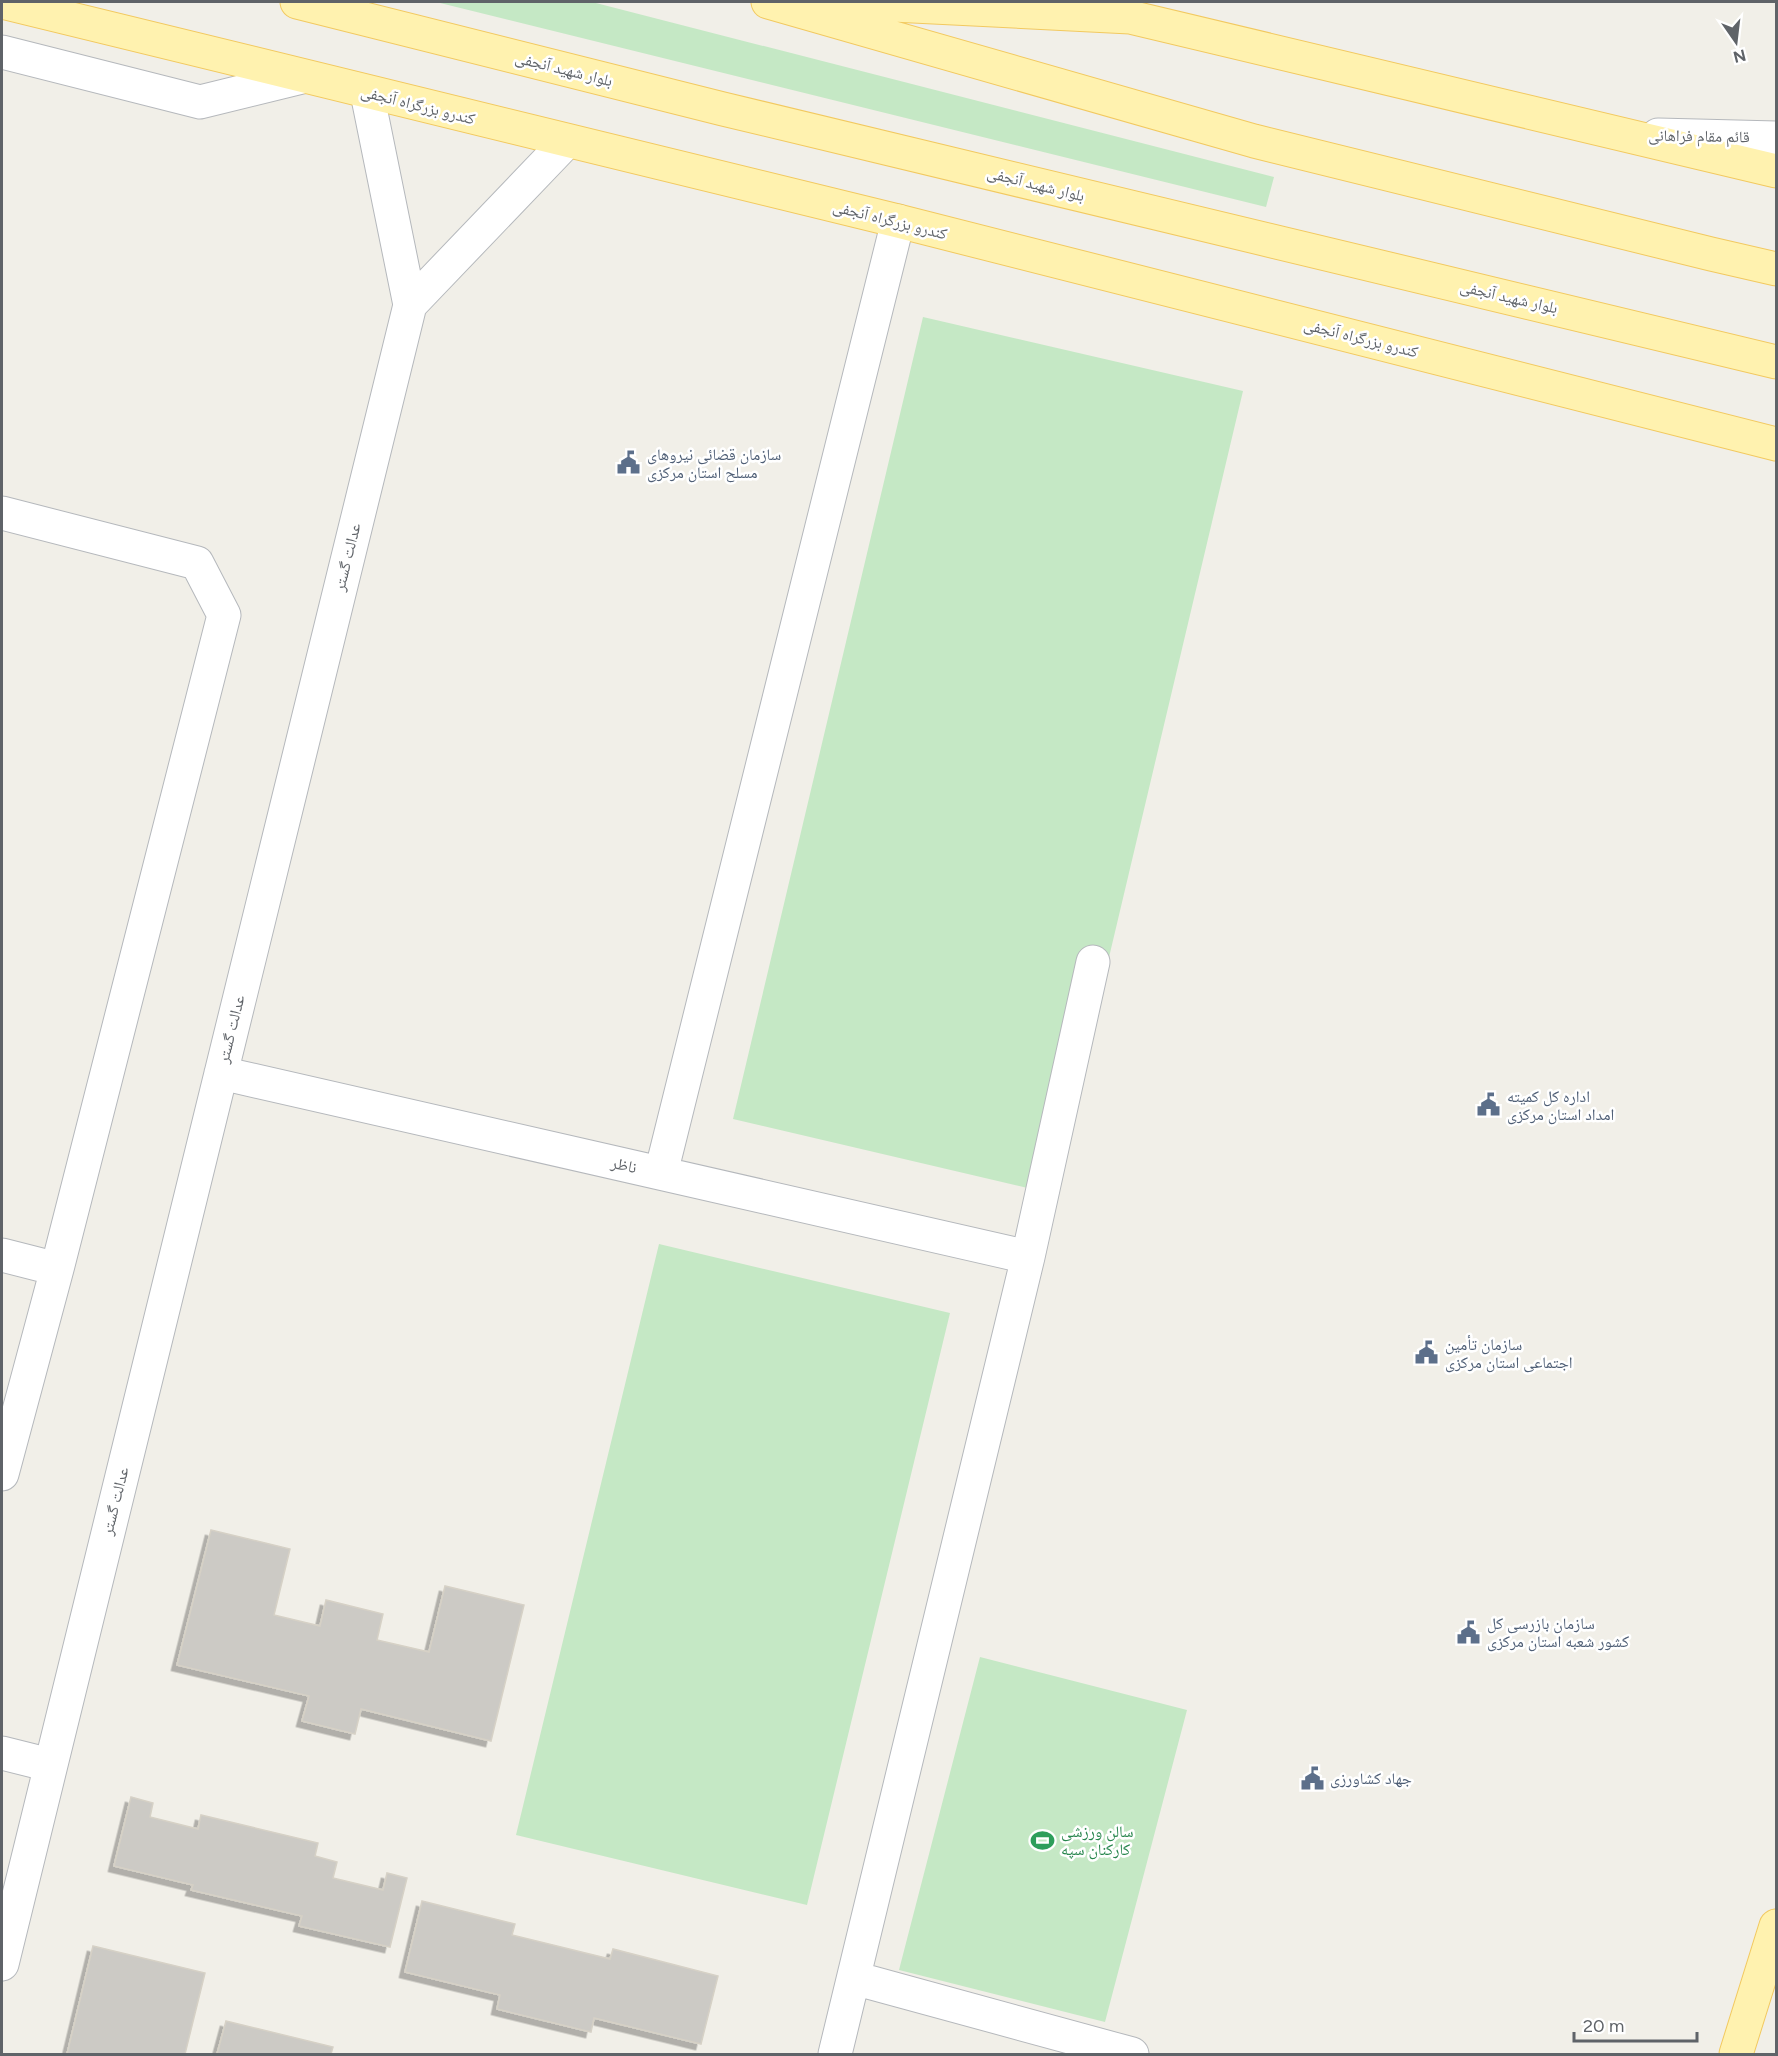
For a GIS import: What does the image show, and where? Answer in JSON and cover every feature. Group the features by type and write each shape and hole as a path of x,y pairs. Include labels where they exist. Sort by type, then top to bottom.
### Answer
{"main road":[{"name":"کندرو بزرگراه آنجفی","path":"2,2 898,221 1776,444"},
{"name":"بلوار شهید آنجفی","path":"297,2 723,109 1776,362"},
{"path":"768,2 1254,141 1776,269"},
{"path":"833,2 1130,17 1776,171"},
{"path":"1736,2055 1776,1926"}],"street":[{"path":"2,52 200,102 302,77"},
{"name":"عدالت گستر","path":"2,1964 6,1929 50,1765 410,305 367,93"},
{"name":"قائم مقام فراهانی","path":"1621,134 1776,138"},
{"path":"410,305 567,141"},
{"path":"661,1173 898,221"},
{"path":"1724,430 1776,458"},
{"path":"2,513 197,563 224,615 57,1269 2,1474"},
{"path":"835,2055 1028,1257 1093,962"},
{"name":"ناظر","path":"220,1073 1028,1257"},
{"path":"2,1255 57,1269"},
{"path":"2,1753 50,1765"},
{"path":"854,1978 1132,2055"}],"green space":[{"path":"436,2 592,2 1274,177 1266,207"},
{"path":"923,317 1243,391 1053,1194 733,1119"},
{"path":"659,1244 950,1313 807,1905 516,1835"},
{"name":"سالن ورزشی کارکنان سپه","path":"980,1657 1187,1710 1105,2022 899,1970"}],"building":[{"path":"211,1530 290,1549 274,1615 320,1626 326,1600 383,1614 377,1640 429,1652 445,1586 524,1605 491,1741 361,1709 355,1734 302,1721 309,1696 177,1665"},
{"path":"131,1797 153,1803 150,1817 198,1829 201,1815 318,1843 315,1856 337,1862 333,1878 383,1890 387,1873 407,1878 390,1947 299,1926 302,1916 191,1890 193,1885 114,1866"},
{"path":"422,1901 515,1924 512,1935 610,1959 613,1949 718,1976 701,2044 594,2018 591,2032 497,2009 500,1995 405,1972"},
{"path":"93,1946 205,1973 185,2054 67,2054"},
{"path":"226,2021 333,2047 331,2054 217,2054"}],"place":[{"name":"سازمان قضائی نیروهای مسلح استان مرکزی","path":"629,463"},
{"name":"اداره کل کمیته امداد استان مرکزی","path":"1489,1105"},
{"name":"سازمان تأمین اجتماعی استان مرکزی","path":"1427,1353"},
{"name":"سازمان بازرسی کل کشور شعبه استان مرکزی","path":"1469,1632"},
{"name":"جهاد کشاورزی","path":"1312,1778"},
{"name":"سالن ورزشی کارکنان سپه","path":"1043,1840"}]}
